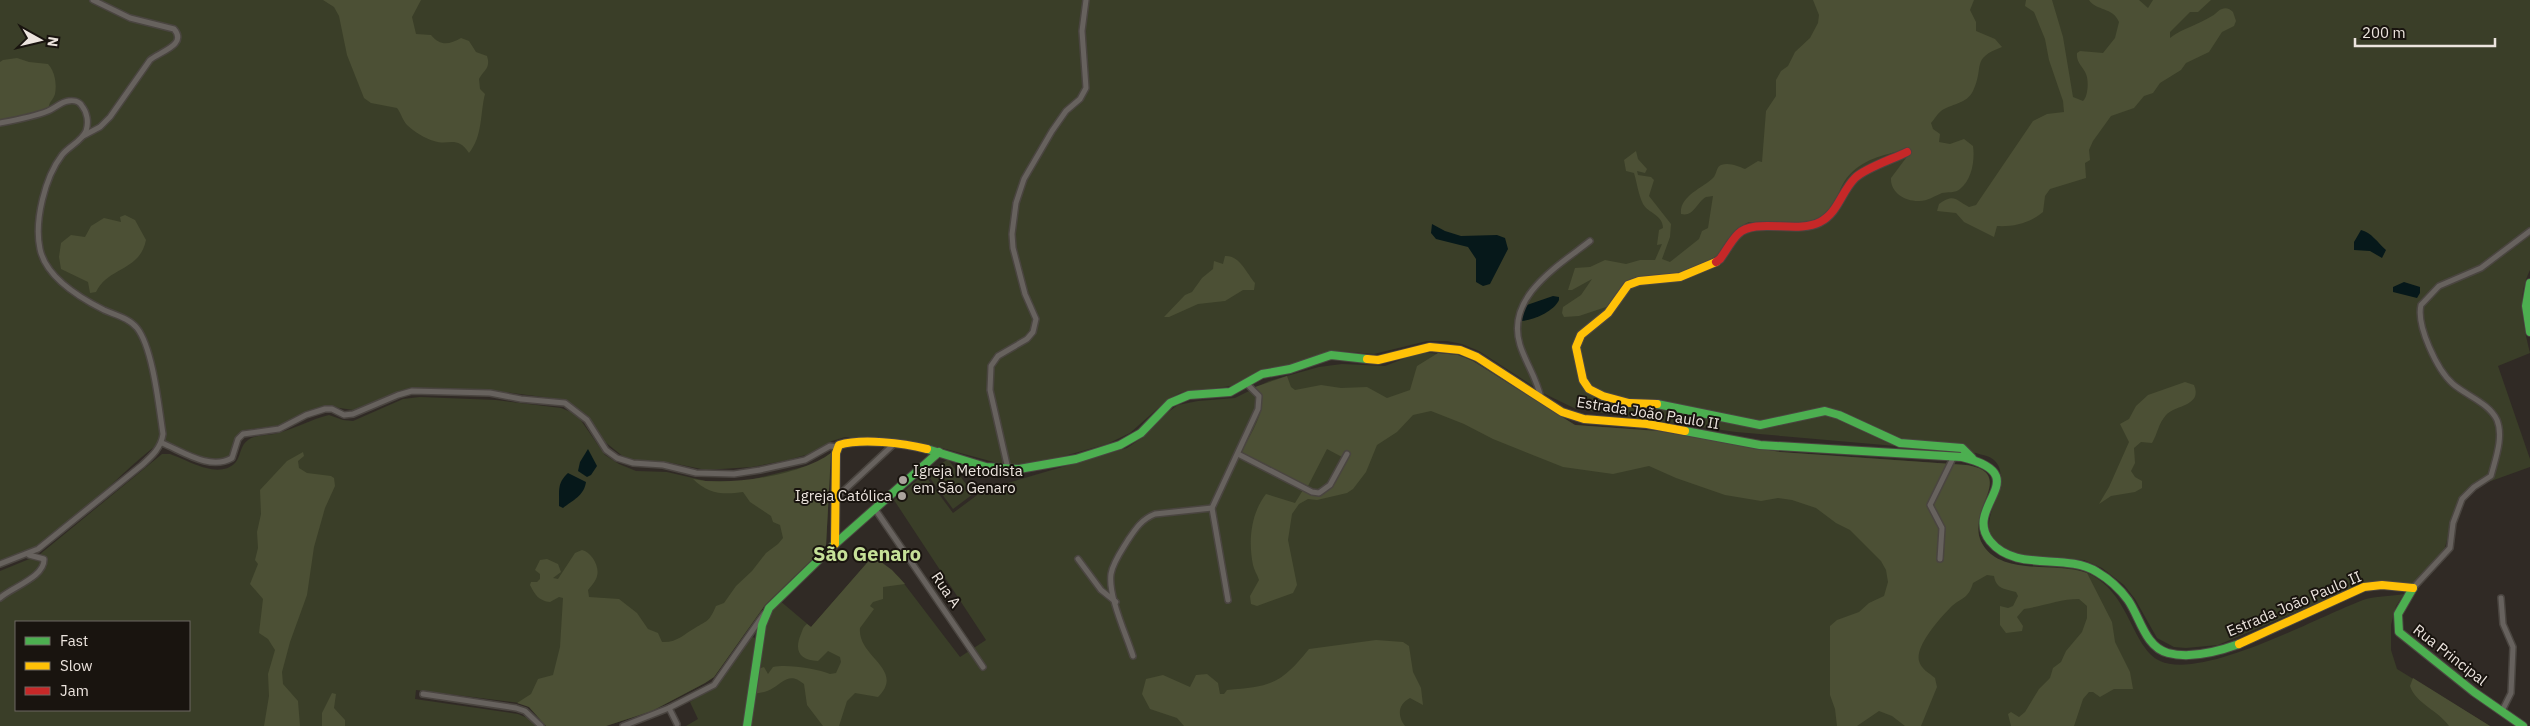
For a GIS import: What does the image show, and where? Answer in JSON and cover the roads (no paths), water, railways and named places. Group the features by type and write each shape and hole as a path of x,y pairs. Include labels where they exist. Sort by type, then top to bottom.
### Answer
{"street":[{"path":"0,564 29,555 38,549 142,465 162,442 162,429 151,365 138,328 97,306 64,284 48,268 40,251 39,220 51,175 62,155 82,136 100,127 150,60 176,44 178,38 174,29 130,18 93,0"},
{"path":"1008,470 990,390 991,366 998,356 1027,339 1033,332 1036,319 1025,294 1013,248 1012,234 1016,203 1024,179 1052,131 1066,111 1080,100 1086,88 1082,31 1086,0"},
{"path":"0,123 29,117 66,101 74,101 83,107 87,116 87,126 82,136"},
{"path":"1907,152 1857,176 1845,190 1833,213 1819,224 1805,227 1747,226 1738,233 1720,259 1705,268 1680,277 1639,281 1628,285 1608,313 1581,335 1576,347 1578,366 1583,380 1589,389 1603,396 1629,403 1663,404 1760,425 1772,424 1826,411 1900,443 1962,448 1972,458"},
{"path":"2413,588 2450,548 2453,523 2462,499 2474,487 2491,476 2499,434 2496,419 2491,412 2454,384 2439,366 2422,323 2422,305 2439,286 2481,268 2530,231"},
{"path":"1542,398 1536,377 1519,342 1518,312 1542,280 1590,241"},
{"path":"2530,283 2526,306 2530,332"},
{"name":"Estrada João Paulo II","path":"162,442 203,460 220,462 232,458 238,439 243,434 279,429 306,414 325,409 332,409 344,415 353,414 398,394 418,391 490,393 521,399 565,403 587,420 606,450 617,458 632,463 662,465 696,473 734,474 760,470 805,460 830,446 838,447 849,442 894,444 939,452 986,467 1008,470 1076,459 1120,445 1141,433 1161,411 1181,398 1198,394 1230,392 1262,374 1290,369 1332,355 1378,360 1415,349 1436,347 1460,350 1477,357 1574,417 1648,424 1760,444 1954,456 1972,458 1990,464 1996,473 1996,489 1984,520 1986,535 1994,546 2018,557 2073,562 2096,571 2128,600 2145,634 2154,645 2166,653 2181,656 2198,655 2241,644 2362,587 2388,586 2413,588"},
{"path":"1228,600 1212,508 1260,404 1259,396 1247,384"},
{"path":"835,498 894,444"},
{"path":"835,544 838,447"},
{"path":"623,726 669,708 714,685 769,608 835,544 939,452"},
{"path":"1238,454 1312,492 1320,493 1330,485 1347,454"},
{"path":"1940,559 1942,528 1930,505 1954,456"},
{"path":"1133,656 1111,584 1113,569 1140,522 1155,514 1212,508"},
{"name":"Rua A","path":"875,509 983,667"},
{"path":"0,598 10,589 32,577 42,567 44,559 29,555"},
{"path":"1078,559 1106,595 1116,602"},
{"name":"Rua Principal","path":"2413,588 2399,612 2397,625 2399,632 2474,692 2523,726"},
{"path":"2501,598 2504,624 2513,646 2511,693 2502,711"},
{"path":"747,726 760,635 769,608"},
{"path":"422,694 516,708 525,712 541,726"},
{"path":"669,708 677,724"}],"place":[{"name":"Igreja Metodista em São Genaro","path":"903,480"},
{"name":"Igreja Católica","path":"902,496"}],"district":[{"name":"São Genaro","path":"867,554"}]}
